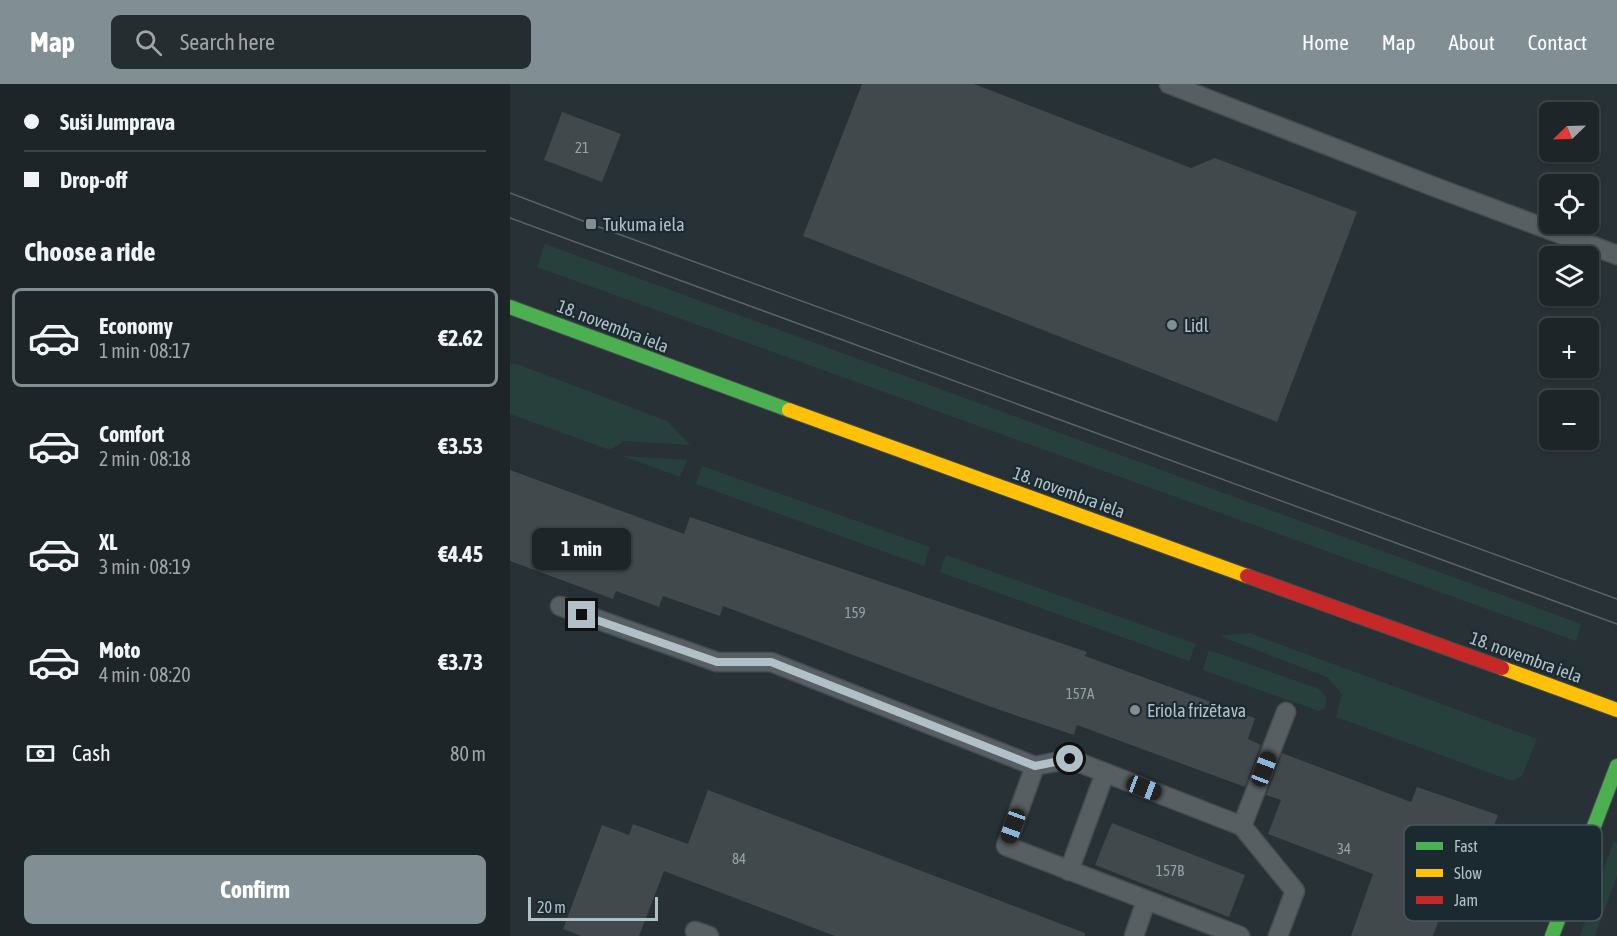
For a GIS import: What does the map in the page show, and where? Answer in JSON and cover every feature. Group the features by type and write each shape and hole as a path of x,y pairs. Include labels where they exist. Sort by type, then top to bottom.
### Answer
{"main road":[{"name":"18. novembra iela","path":"510,307 1617,710"},
{"path":"1594,825 1617,766"},
{"path":"1552,936 1558,921"}],"lane":[{"path":"1169,84 1617,255"},
{"path":"560,606 717,662 771,662 1035,766 1070,759 1242,826 1295,891 1278,936"},
{"path":"1242,826 1286,712"},
{"path":"1035,766 1006,846 1240,936"},
{"path":"1069,871 1105,773"},
{"path":"1134,936 1146,901"}],"green space":[{"path":"545,244 1581,624 1576,641 537,267"},
{"path":"510,364 517,364 667,421 690,445 624,441 610,450 510,414"},
{"path":"623,456 687,460 680,477"},
{"path":"702,466 930,547 924,566 696,484"},
{"path":"946,555 1196,644 1189,661 940,572"},
{"path":"1249,633 1537,739 1522,776 1512,781 1336,717 1342,694 1327,677 1220,636"},
{"path":"1209,650 1319,689 1326,697 1325,708 1319,711 1203,670"},
{"path":"1614,841 1617,843 1617,876 1602,917 1602,875"},
{"path":"1585,921 1600,921 1595,936 1580,936"}],"building":[{"name":"Lidl","path":"862,84 974,84 1191,168 1215,158 1357,212 1277,422 803,236"},
{"path":"562,112 621,134 602,182 544,160"},
{"path":"510,470 684,534 690,517 1087,652 1085,656 1255,718 1248,739 1261,745 1245,787 1077,725 1074,735 997,709 723,606 720,616 663,596 659,607 616,591 613,599 510,561"},
{"path":"1282,753 1411,802 1417,787 1498,815 1494,825 1404,825 1404,921 1438,921 1433,936 1351,936 1373,874 1268,834 1281,800 1266,795"},
{"path":"708,790 1085,933 1085,936 835,936 664,871 639,936 581,936 563,929 602,825 629,835 633,824 688,844"},
{"path":"1112,823 1245,875 1229,917 1095,865"}],"tram line":[{"path":"510,193 1617,599"},
{"path":"510,218 1617,624"}],"traffic: fast":[{"path":"510,307 789,410"},
{"path":"1594,825 1617,766"},
{"path":"1552,936 1558,921"}],"traffic: slow":[{"path":"789,410 1247,576"},
{"path":"1502,668 1617,710"}],"traffic: jam":[{"path":"1247,576 1502,668"}],"place":[{"name":"Tukuma iela","path":"591,224"},
{"name":"Lidl","path":"1172,325"},
{"name":"Eriola frizētava","path":"1135,710"}],"route":[{"path":"582,615 717,662 771,662 1035,766 1070,759"}]}
